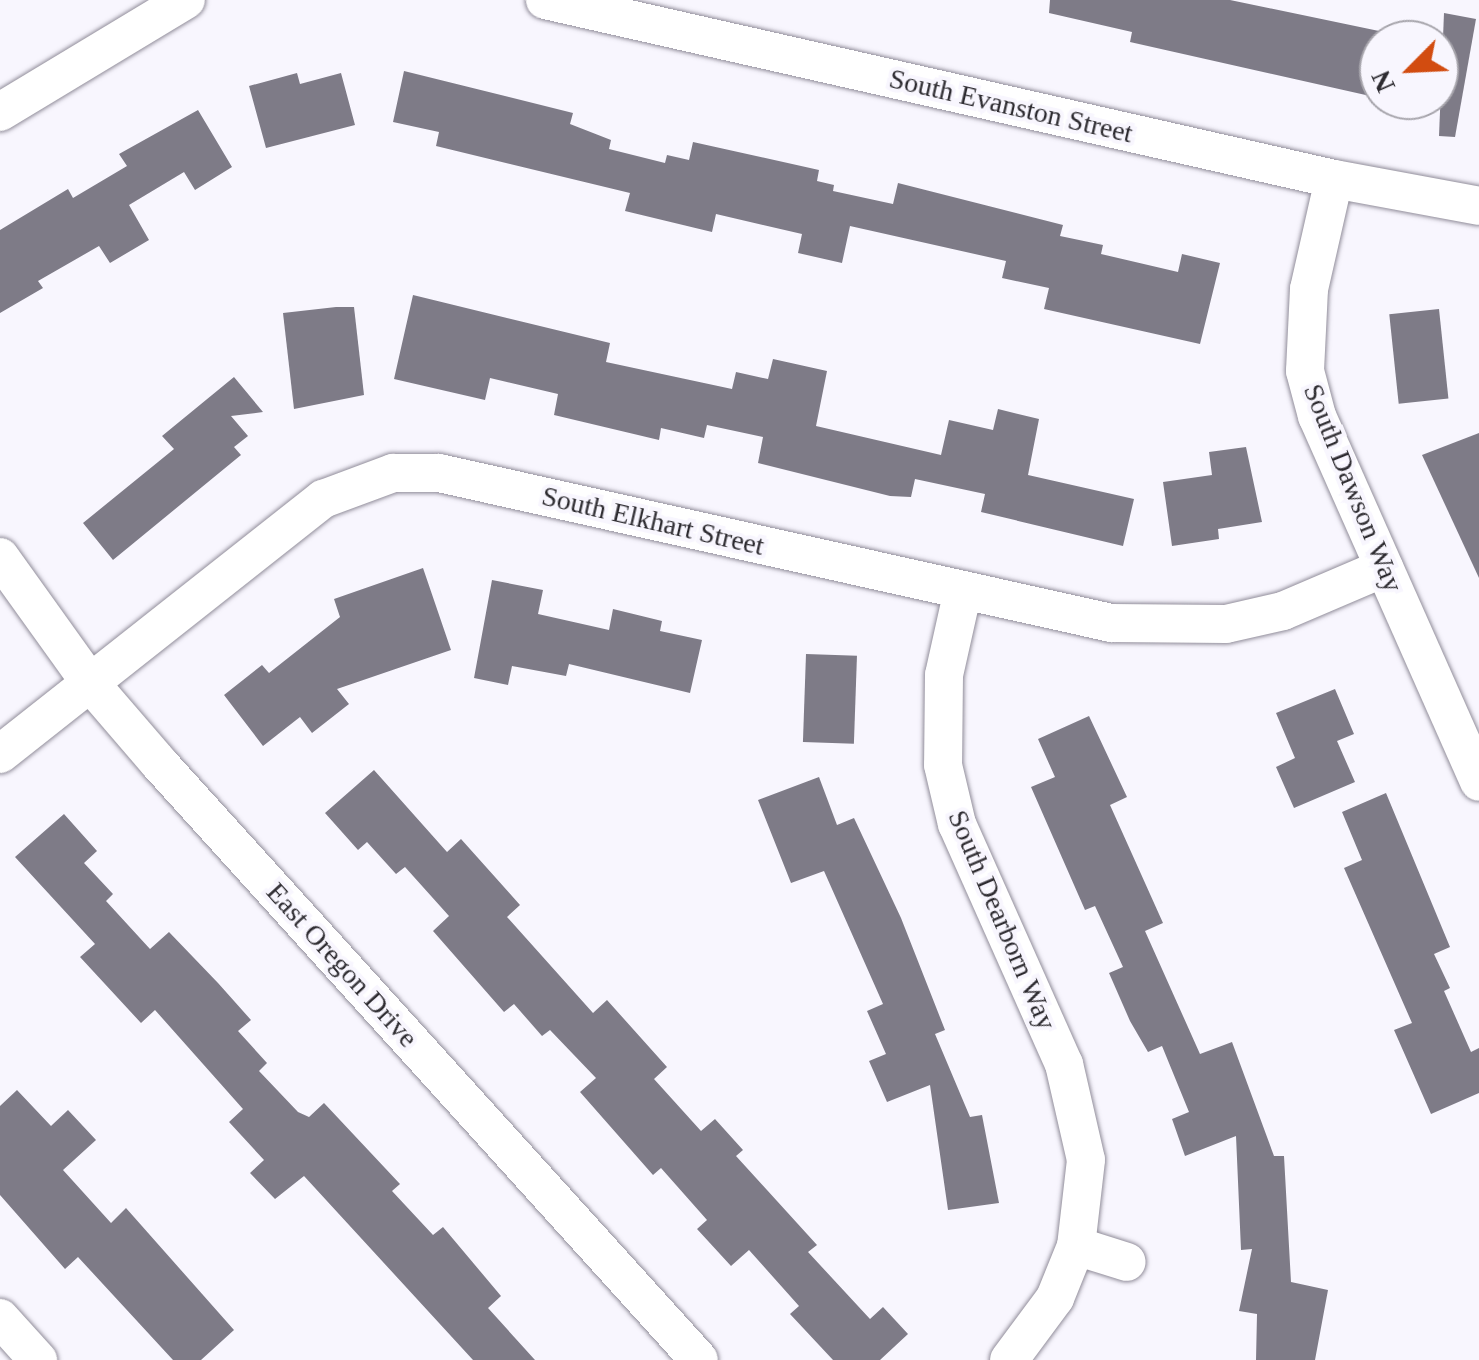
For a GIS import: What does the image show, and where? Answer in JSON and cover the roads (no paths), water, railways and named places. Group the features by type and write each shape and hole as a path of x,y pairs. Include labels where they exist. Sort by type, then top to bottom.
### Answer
{"street":[{"path":"0,112 186,0"},
{"name":"South Evanston Street","path":"545,0 1334,179 1479,206"},
{"name":"South Dawson Way","path":"1334,179 1306,307 1306,370 1317,416 1479,782"},
{"name":"South Elkhart Street","path":"0,754 323,499 392,473 439,473 1111,623 1168,628 1283,610 1384,568"},
{"name":"East Oregon Drive","path":"0,558 91,684 698,1360"},
{"name":"South Dearborn Way","path":"963,590 944,675 942,765 957,824 1081,1118 1085,1202 1076,1246 1055,1298 1008,1360"},
{"path":"1076,1246 1127,1262"},
{"path":"0,1318 38,1360"}]}
